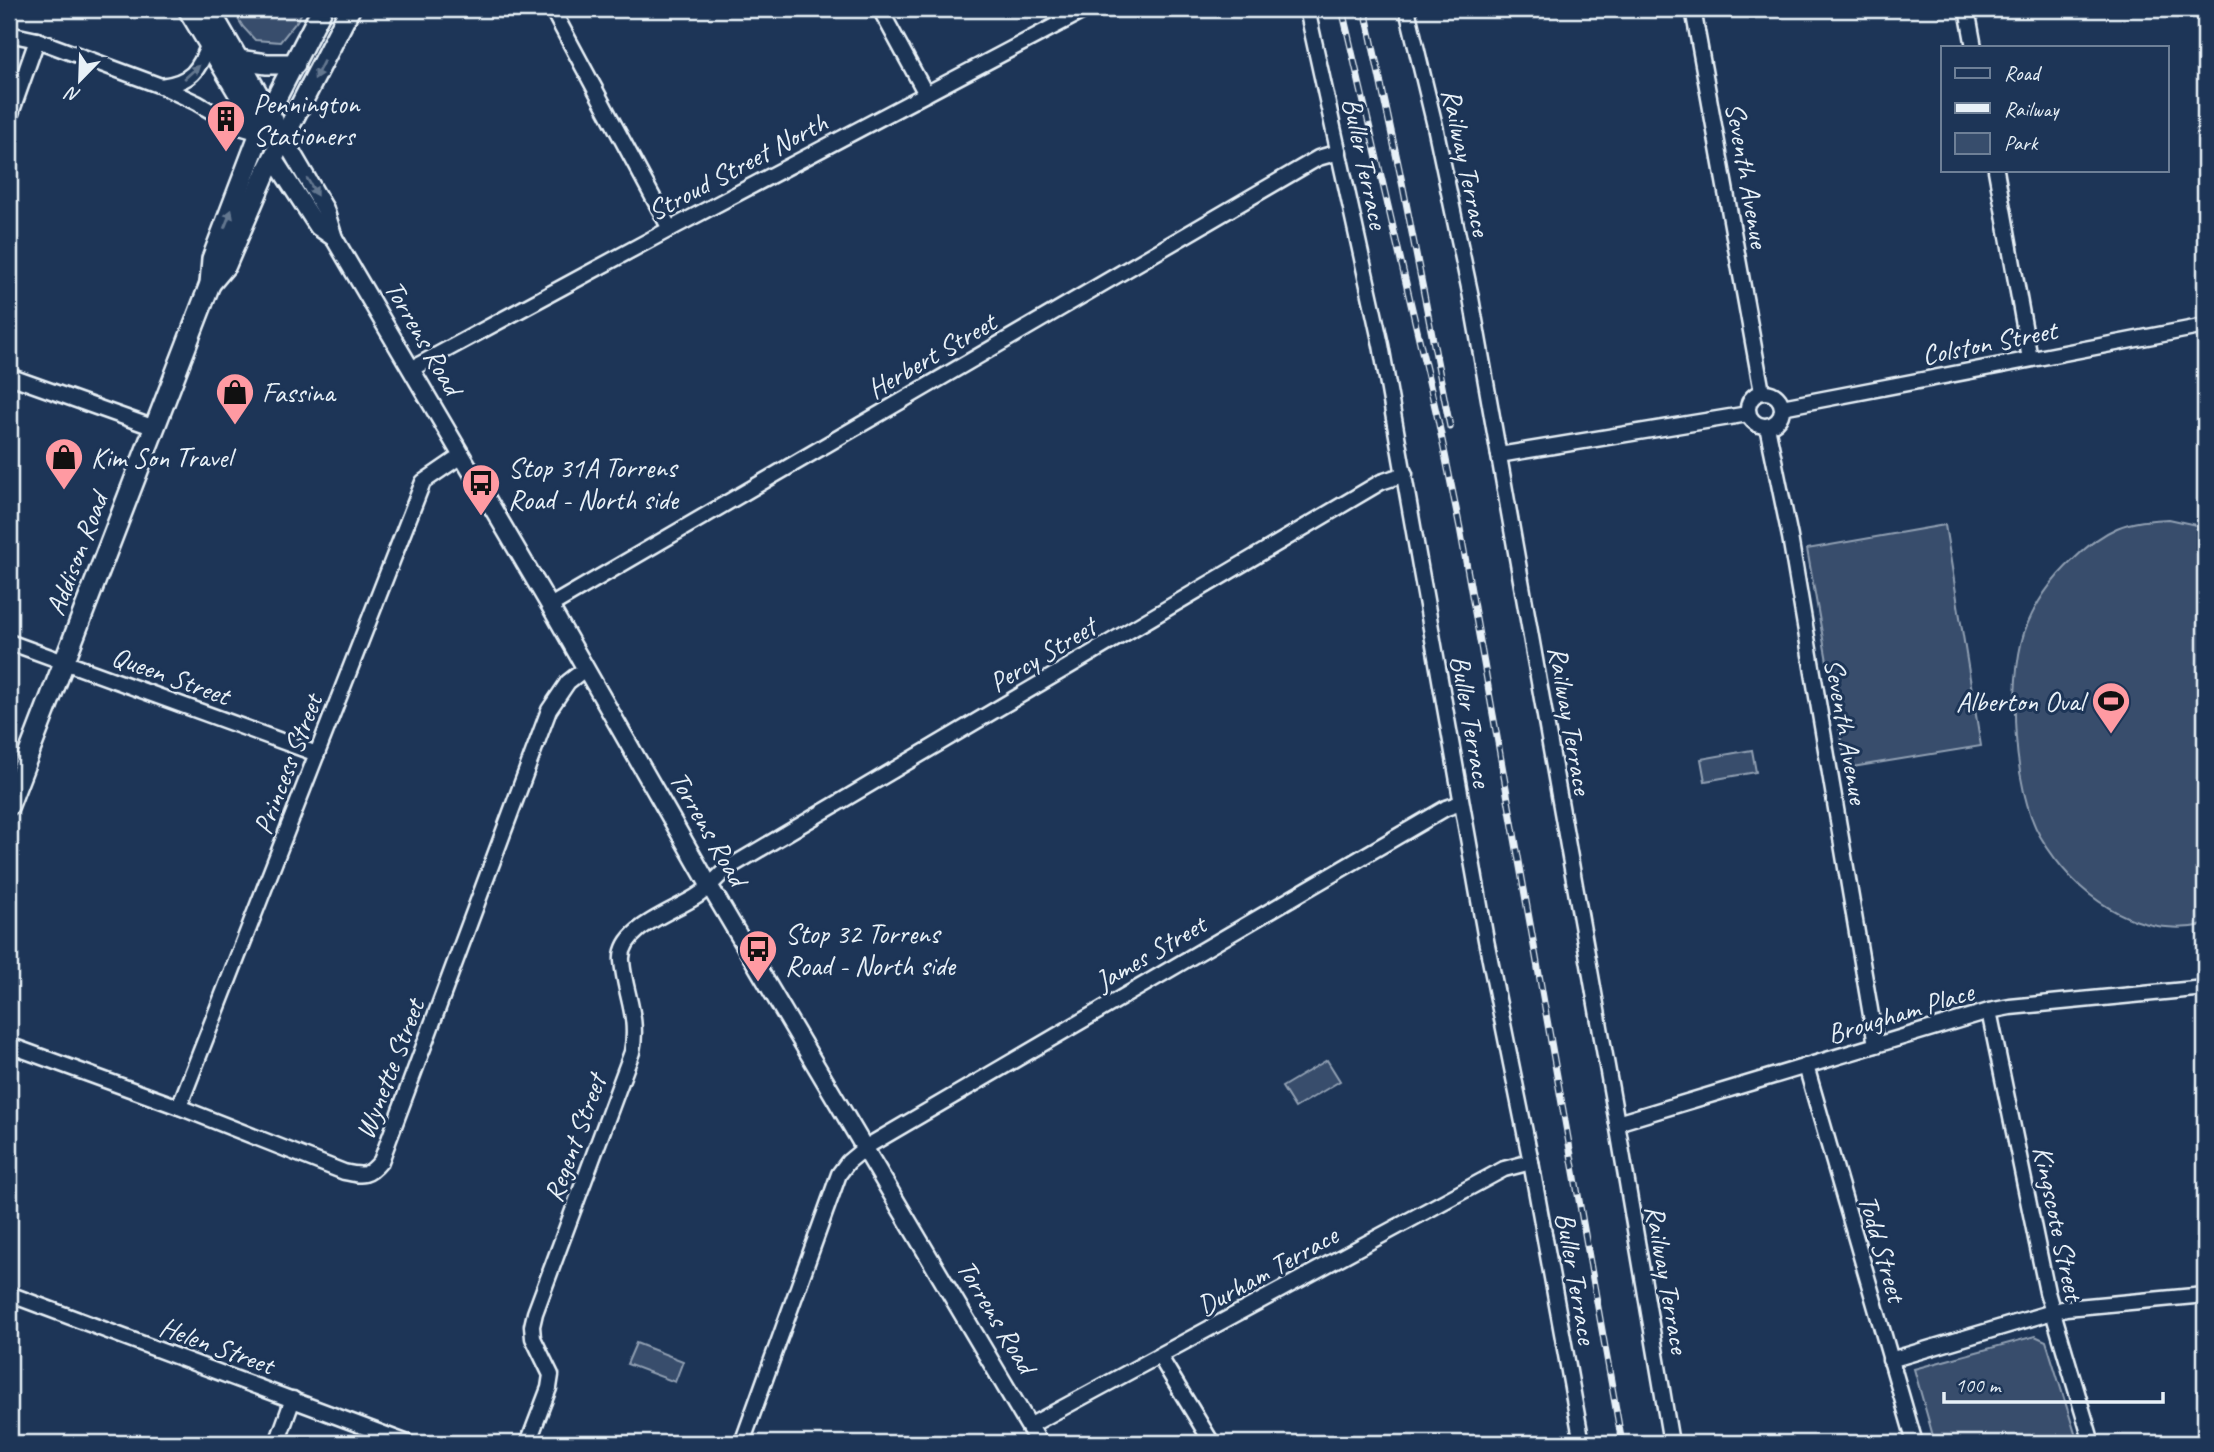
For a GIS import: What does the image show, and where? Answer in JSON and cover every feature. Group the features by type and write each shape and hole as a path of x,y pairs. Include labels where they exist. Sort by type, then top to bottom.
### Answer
{"main road":[{"name":"Torrens Road","path":"188,9 245,104 273,158"},
{"name":"Torrens Road","path":"209,9 284,139"},
{"name":"Addison Road","path":"9,805 210,284 212,259 268,112 323,9"},
{"name":"Addison Road","path":"210,284 226,265 273,158 350,9"},
{"path":"239,60 295,64"}],"street":[{"path":"552,9 670,229"},
{"path":"880,9 926,94"},
{"name":"Stroud Street North","path":"411,369 1087,9"},
{"name":"Buller Terrace","path":"1307,9 1381,345 1486,940 1531,1162 1582,1443"},
{"name":"Railway Terrace","path":"1408,9 1470,292 1671,1443"},
{"name":"Seventh Avenue","path":"1693,9 1762,392"},
{"path":"1966,9 1973,46"},
{"path":"9,34 37,40 161,86 236,126 260,133"},
{"path":"9,119 37,40"},
{"path":"161,86 189,78 201,63 209,43"},
{"name":"Torrens Road","path":"284,139 325,209 334,238 586,668 709,885 1039,1443"},
{"name":"Herbert Street","path":"550,606 1318,158 1339,152"},
{"name":"Torrens Road","path":"273,158 318,227 334,238"},
{"path":"1996,172 2030,359"},
{"name":"Colston Street","path":"1782,407 2205,326"},
{"path":"9,376 155,428"},
{"path":"1762,392 1773,393 1781,401 1780,417 1773,425 1758,425 1748,414 1748,403 1756,394 1762,392"},
{"path":"1499,455 1748,414"},
{"name":"Seventh Avenue","path":"1767,426 1790,537 1876,1045"},
{"name":"Princess Street","path":"179,1107 423,482 461,456"},
{"name":"Percy Street","path":"709,885 726,869 1381,482 1405,474"},
{"name":"Queen Street","path":"9,642 317,754"},
{"name":"Wynette Street","path":"9,1045 179,1107 344,1172 360,1175 372,1172 380,1161 549,710 568,682 586,668"},
{"name":"James Street","path":"742,1443 839,1174 848,1162 866,1147 1446,808 1461,803"},
{"name":"Regent Street","path":"528,1443 549,1388 551,1375 533,1338 535,1313 632,1052 636,1034 621,959 625,944 634,932 701,893 709,885"},
{"name":"Brougham Place","path":"1617,1124 1989,1011 2205,988"},
{"name":"Kingscote Street","path":"1989,1011 2053,1312 2092,1443"},
{"name":"Todd Street","path":"1806,1066 1915,1443"},
{"name":"Durham Terrace","path":"1029,1426 1504,1169 1531,1162"},
{"name":"Helen Street","path":"9,1294 408,1443"},
{"path":"1890,1360 2066,1308 2205,1295"},
{"path":"1160,1357 1212,1443"},
{"path":"277,1443 293,1399"}],"green space":[{"path":"232,9 304,9 280,42 255,40"},
{"name":"Alberton Oval","path":"2169,519 2205,527 2205,925 2179,928 2131,919 2109,908 2089,894 2054,857 2040,836 2024,792 2019,765 2015,707 2019,654 2024,633 2038,603 2058,575 2089,546 2111,531 2136,522"},
{"path":"1945,525 1981,746 1846,768 1807,549"},
{"path":"1752,750 1756,772 1705,781 1701,759"},
{"path":"1327,1060 1340,1081 1295,1108 1282,1087"},
{"path":"2035,1336 2046,1341 2078,1443 1935,1443 1914,1369"},
{"path":"636,1343 683,1361 675,1382 627,1364"}],"railway":[{"path":"1342,9 1438,420 1460,528 1622,1443"},
{"path":"1365,9 1450,427"}],"place":[{"name":"Pennington Stationers","path":"226,153"},
{"name":"Fassina","path":"235,426"},
{"name":"Kim Son Travel","path":"64,491"},
{"name":"Stop 31A Torrens Road - North side","path":"481,517"},
{"name":"Alberton Oval","path":"2111,735"},
{"name":"Stop 32 Torrens Road - North side","path":"758,983"}]}
